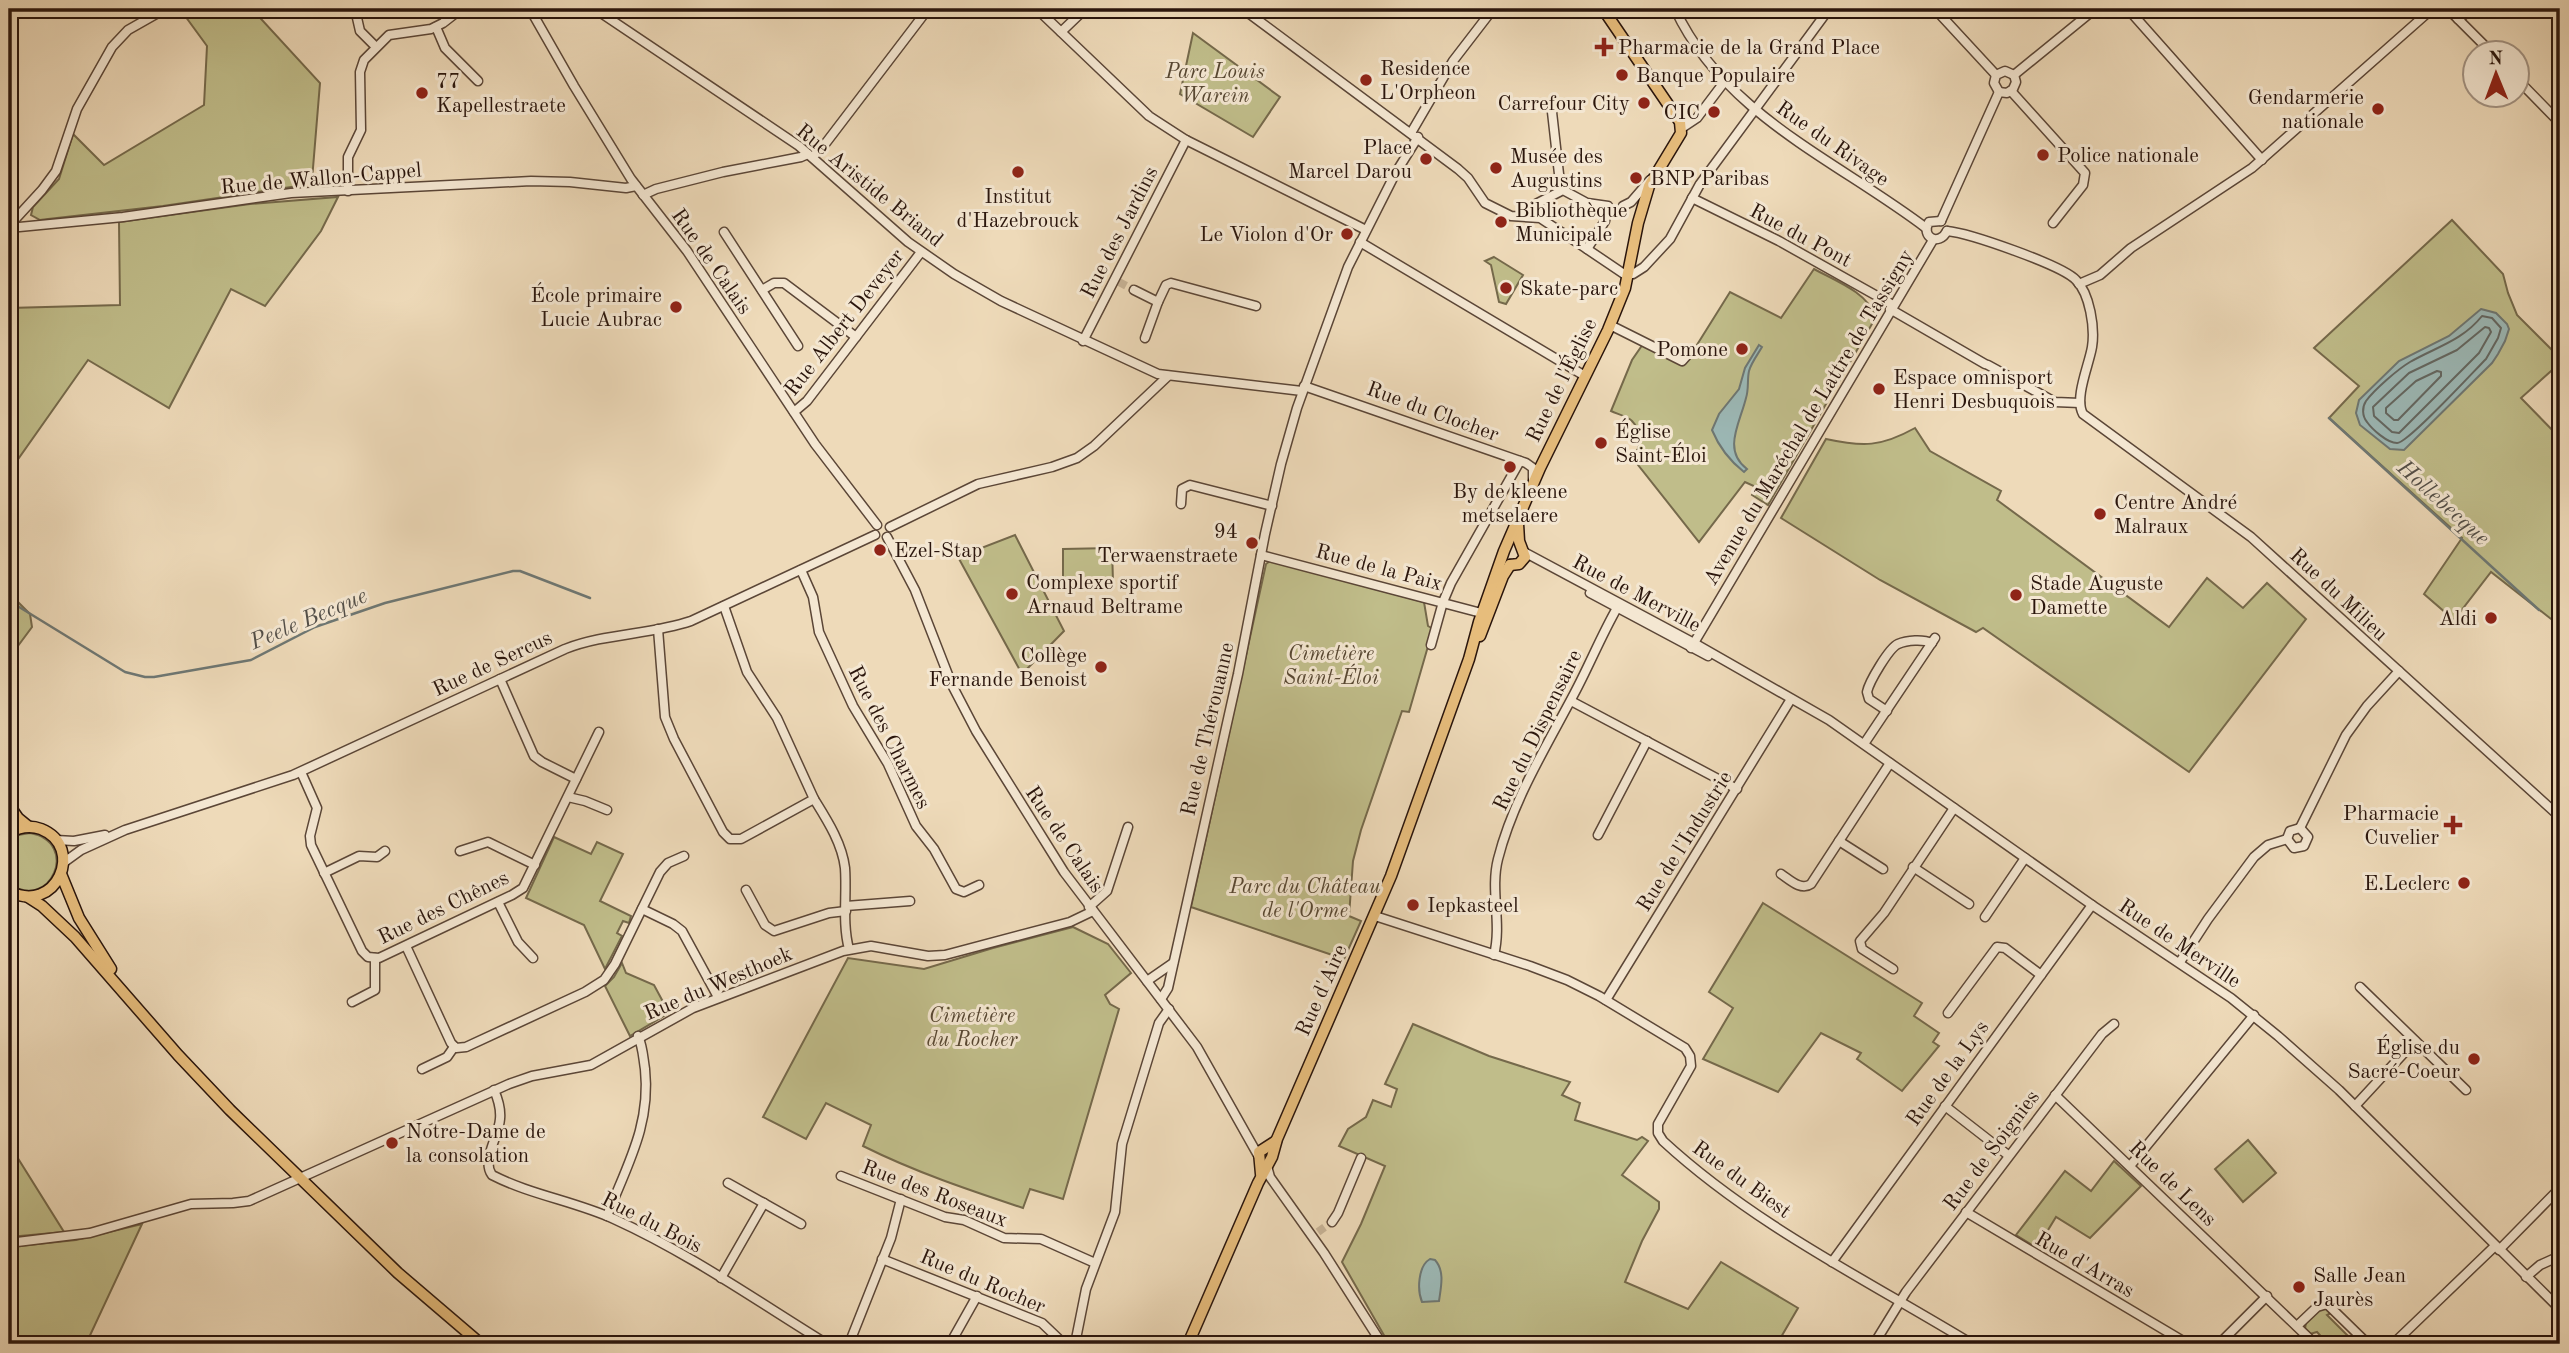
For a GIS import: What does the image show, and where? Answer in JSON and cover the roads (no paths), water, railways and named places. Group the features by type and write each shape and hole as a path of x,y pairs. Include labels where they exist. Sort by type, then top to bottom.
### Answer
{"main road":[{"path":"1603,9 1682,128"},
{"name":"Rue de l'Église","path":"1533,484 1610,325 1628,275 1641,211 1654,175 1680,136 1682,128"},
{"name":"Rue d'Aire","path":"1188,1344 1375,916 1469,659 1505,551 1533,484"},
{"name":"Rue d'Aire","path":"1485,614 1503,576 1524,558 1518,520"},
{"path":"1515,564 1505,551 1515,544 1522,549"},
{"path":"9,805 18,818 30,827 44,831 56,840 62,852 61,874 66,891 83,925 132,1002"},
{"path":"9,833 30,827"},
{"path":"28,897 48,891 61,874"},
{"path":"9,891 28,897 42,906 68,929 203,1082 408,1282 481,1344"}],"street":[{"path":"9,227 56,171 77,109 112,47 132,27 165,9"},
{"path":"355,9 359,29 376,47"},
{"path":"348,191 348,157 361,130 361,65 376,47 392,34 416,33 436,27 461,9"},
{"name":"Rue de Calais","path":"530,9 636,186 687,251 819,450 877,525"},
{"name":"Rue Aristide Briand","path":"595,9 810,155 921,252 1001,301 1147,370 1168,376 1303,389"},
{"path":"643,195 656,189 729,170 810,155 822,148 928,9"},
{"path":"1037,9 1149,116 1186,140 1366,230"},
{"path":"1061,32 1085,9"},
{"path":"1243,9 1465,175 1485,204 1508,215 1543,220 1628,275 1641,270 1666,244 1700,184 1829,9"},
{"name":"Rue de Thérouanne","path":"1161,999 1168,988 1238,674 1272,506 1303,389 1343,279 1444,74 1493,9"},
{"name":"Rue du Rivage","path":"1675,9 1690,35 1725,81 1754,109 1926,228"},
{"path":"1935,9 1996,75"},
{"path":"2014,75 2095,9"},
{"path":"2128,9 2262,160"},
{"path":"2079,284 2099,275 2131,248 2262,160 2432,9"},
{"path":"2448,9 2477,38"},
{"path":"2458,19 2472,9"},
{"path":"436,27 445,48 478,81"},
{"path":"1996,75 2005,71 2014,75"},
{"path":"1996,75 1994,83 1999,92"},
{"path":"1999,92 2011,91 2016,84 2014,75"},
{"path":"1682,128 1697,118 1725,81"},
{"path":"2011,91 2085,173 2083,185 2053,223"},
{"path":"1941,220 1999,92"},
{"path":"2530,92 2560,122"},
{"path":"1552,112 1563,190 1587,203 1623,206 1641,211"},
{"name":"Rue des Jardins","path":"1083,341 1117,281 1186,140"},
{"name":"Rue de l'Église","path":"1623,206 1631,202 1654,175"},
{"name":"Rue de Wallon-Cappel","path":"9,227 123,217 282,194 531,181 626,188 636,186"},
{"path":"1526,216 1534,205 1563,190"},
{"name":"Rue du Pont","path":"1692,198 1891,307 2055,402 2081,408"},
{"path":"1587,249 1605,220 1608,206"},
{"path":"1941,220 1947,231 1942,238 1933,240 1927,234 1926,228 1931,221 1941,220"},
{"path":"1947,231 1966,235 2058,268 2079,284 2086,299 2092,334 2081,408"},
{"path":"724,232 798,346"},
{"name":"Avenue du Maréchal de Lattre de Tassigny","path":"1693,645 1933,240"},
{"path":"1360,242 1585,376"},
{"name":"Rue Albert Deveyer","path":"794,412 807,401 921,252"},
{"path":"762,290 774,283 784,283 856,337"},
{"path":"1145,338 1166,285 1171,284 1256,306"},
{"path":"1134,290 1158,302"},
{"path":"1610,325 1682,361 1690,352"},
{"path":"890,527 978,484 1052,467 1077,457 1099,441 1168,376"},
{"name":"Rue du Clocher","path":"1303,389 1520,461 1533,468 1533,484"},
{"name":"Rue du Milieu","path":"2081,408 2099,427 2243,530 2560,817"},
{"path":"1431,645 1443,602 1454,577 1520,461"},
{"path":"1181,504 1182,489 1190,485 1272,506"},
{"path":"885,523 890,527 891,532 887,537 881,539 875,535 874,529 877,525 885,523"},
{"name":"Rue de Sercus","path":"56,840 74,841 125,830 301,772 582,643 685,623 875,535"},
{"name":"Rue de Calais","path":"887,537 919,597 946,671 968,717 1044,842 1091,909 1202,1054 1250,1139 1315,1234 1382,1344"},
{"name":"Rue de Merville","path":"1522,549 1829,720 2254,1015 2355,1106 2560,1309"},
{"name":"Rue de la Paix","path":"1261,555 1485,614"},
{"name":"Rue de Merville","path":"1515,564 1539,566 1693,645"},
{"name":"Rue des Charmes","path":"801,570 813,597 823,641 853,706 888,764 916,826 936,852 956,889 967,891 979,885"},
{"path":"724,606 747,672 777,718 841,850 845,869 849,949"},
{"name":"Rue du Dispensaire","path":"1494,955 1494,880 1500,853 1530,774 1571,701 1617,608"},
{"path":"658,629 662,699 667,723 725,835 734,840 745,838 814,799"},
{"path":"1864,744 1887,711 1934,640 1902,643 1893,648 1867,692 1871,701 1887,711"},
{"path":"2287,839 2290,831 2300,828 2346,735 2367,706 2399,671"},
{"path":"500,679 534,756 576,779"},
{"name":"Rue de l'Industrie","path":"1606,1000 1791,699"},
{"path":"1571,701 1737,789"},
{"name":"Rue des Chênes","path":"301,772 317,808 310,839 360,948 365,955 374,958 406,946 523,888 599,732"},
{"path":"1598,835 1647,741"},
{"path":"1781,874 1805,887 1813,881 1890,763"},
{"path":"568,797 607,810"},
{"path":"1893,969 1862,949 1859,943 1884,913 1954,808"},
{"path":"1091,909 1107,891 1128,827"},
{"path":"2287,839 2294,848 2305,845 2308,835 2300,828"},
{"name":"Rue de Sercus","path":"63,863 77,852 125,830"},
{"path":"2180,962 2203,925 2254,857 2268,845 2287,839"},
{"path":"1839,841 1883,869"},
{"path":"460,851 481,842 488,842 535,865"},
{"path":"324,873 359,856 377,857 385,851"},
{"path":"454,1046 469,1045 596,986 610,973 663,869 684,856"},
{"path":"1985,917 2025,858"},
{"path":"1913,867 1969,904"},
{"path":"746,890 765,925 774,931 846,909 911,901"},
{"path":"498,902 518,942 533,958"},
{"name":"Rue de la Lys","path":"1832,1262 2092,905"},
{"path":"642,909 682,931 718,997"},
{"name":"Rue du Westhoek","path":"9,1243 82,1235 191,1204 244,1202 494,1090 527,1077 591,1065 638,1036 718,997 849,949 871,946 928,956 945,955 1074,921 1091,909"},
{"path":"1375,916 1560,977 1606,1000"},
{"path":"406,946 454,1046"},
{"path":"1948,1013 1997,947 2005,948 2041,975"},
{"path":"352,1002 376,990 374,958"},
{"path":"1147,981 1174,960"},
{"path":"2360,987 2466,1090"},
{"name":"Rue du Biest","path":"1606,1000 1682,1046 1690,1056 1689,1070 1658,1124 1658,1133 1663,1141 1741,1203 1832,1262 1972,1344"},
{"path":"1075,1344 1084,1295 1116,1206 1122,1144 1159,1023 1169,1009"},
{"path":"2130,1166 2254,1015"},
{"name":"Rue de Soignies","path":"1874,1344 1899,1301 2008,1155 2102,1034 2114,1024"},
{"path":"607,1216 638,1142 646,1104 643,1050 638,1036"},
{"path":"2355,1106 2416,1041"},
{"path":"422,1069 447,1057 454,1046"},
{"name":"Rue du Bois","path":"494,1090 500,1117 488,1164 491,1174 535,1193 607,1216 721,1278 827,1344"},
{"name":"Rue de Lens","path":"2055,1095 2315,1344"},
{"path":"1945,1106 2008,1155"},
{"path":"1332,1222 1361,1158"},
{"name":"Rue des Roseaux","path":"841,1176 945,1217 964,1220 1007,1239 1041,1239 1096,1263"},
{"path":"727,1183 801,1224"},
{"path":"2393,1344 2560,1188"},
{"path":"849,1344 892,1234 901,1199"},
{"path":"721,1278 764,1203"},
{"name":"Rue d'Arras","path":"1966,1212 2189,1344"},
{"path":"2526,1277 2540,1265 2560,1256"},
{"name":"Rue du Rocher","path":"882,1259 1044,1325 1064,1344"},
{"path":"950,1344 977,1296"},
{"path":"2218,1344 2267,1296"},
{"path":"2297,1326 2319,1305 2327,1304 2368,1344"},
{"path":"2552,1344 2560,1335"}],"water":[{"path":"2481,309 2496,313 2509,329 2498,354 2404,450 2390,449 2360,425 2356,413 2359,400 2399,361 2449,336"},
{"path":"1759,345 1762,347 1749,371 1747,395 1735,436 1735,453 1747,469 1744,472 1725,453 1712,430 1719,414 1739,389 1745,368"},
{"path":"1430,1259 1435,1260 1440,1269 1442,1279 1439,1301 1422,1302 1420,1279 1423,1267"}],"waterway":[{"name":"Hollebecque","path":"2329,418 2539,610"},
{"name":"Peele Becque","path":"9,604 11,602 125,672 154,677 251,660 315,627 385,603 513,571 520,571 590,598"}],"tunnel":[{"path":"1119,282 1134,290"},
{"path":"1318,1232 1332,1222"}],"place":[{"name":"Pharmacie de la Grand Place","path":"1604,47"},
{"name":"Banque Populaire","path":"1622,75"},
{"name":"Residence L'Orpheon","path":"1366,80"},
{"name":"77 Kapellestraete","path":"422,93"},
{"name":"Carrefour City","path":"1644,103"},
{"name":"Gendarmerie nationale","path":"2378,109"},
{"name":"CIC","path":"1714,112"},
{"name":"Police nationale","path":"2043,155"},
{"name":"Place Marcel Darou","path":"1426,159"},
{"name":"Musée des Augustins","path":"1496,168"},
{"name":"Institut d'Hazebrouck","path":"1018,172"},
{"name":"BNP Paribas","path":"1636,178"},
{"name":"Bibliothèque Municipale","path":"1501,222"},
{"name":"Le Violon d'Or","path":"1347,234"},
{"name":"Skate-parc","path":"1506,288"},
{"name":"École primaire Lucie Aubrac","path":"676,307"},
{"name":"Pomone","path":"1742,349"},
{"name":"Espace omnisport Henri Desbuquois","path":"1879,389"},
{"name":"Église Saint-Éloi","path":"1601,443"},
{"name":"By de kleene metselaere","path":"1510,467"},
{"name":"Centre André Malraux","path":"2100,514"},
{"name":"94 Terwaenstraete","path":"1252,543"},
{"name":"Ezel-Stap","path":"880,550"},
{"name":"Complexe sportif Arnaud Beltrame","path":"1012,594"},
{"name":"Stade Auguste Damette","path":"2016,595"},
{"name":"Aldi","path":"2491,618"},
{"name":"Collège Fernande Benoist","path":"1101,667"},
{"name":"Pharmacie Cuvelier","path":"2453,825"},
{"name":"E.Leclerc","path":"2464,883"},
{"name":"Iepkasteel","path":"1413,905"},
{"name":"Église du Sacré-Coeur","path":"2474,1059"},
{"name":"Notre-Dame de la consolation","path":"392,1143"},
{"name":"Salle Jean Jaurès","path":"2299,1287"}],"park label":[{"name":"Parc Louis Warein","path":"1215,83"},
{"name":"Cimetière Saint-Éloi","path":"1331,665"},
{"name":"Parc du Château de l'Orme","path":"1305,898"},
{"name":"Cimetière du Rocher","path":"972,1027"}]}
